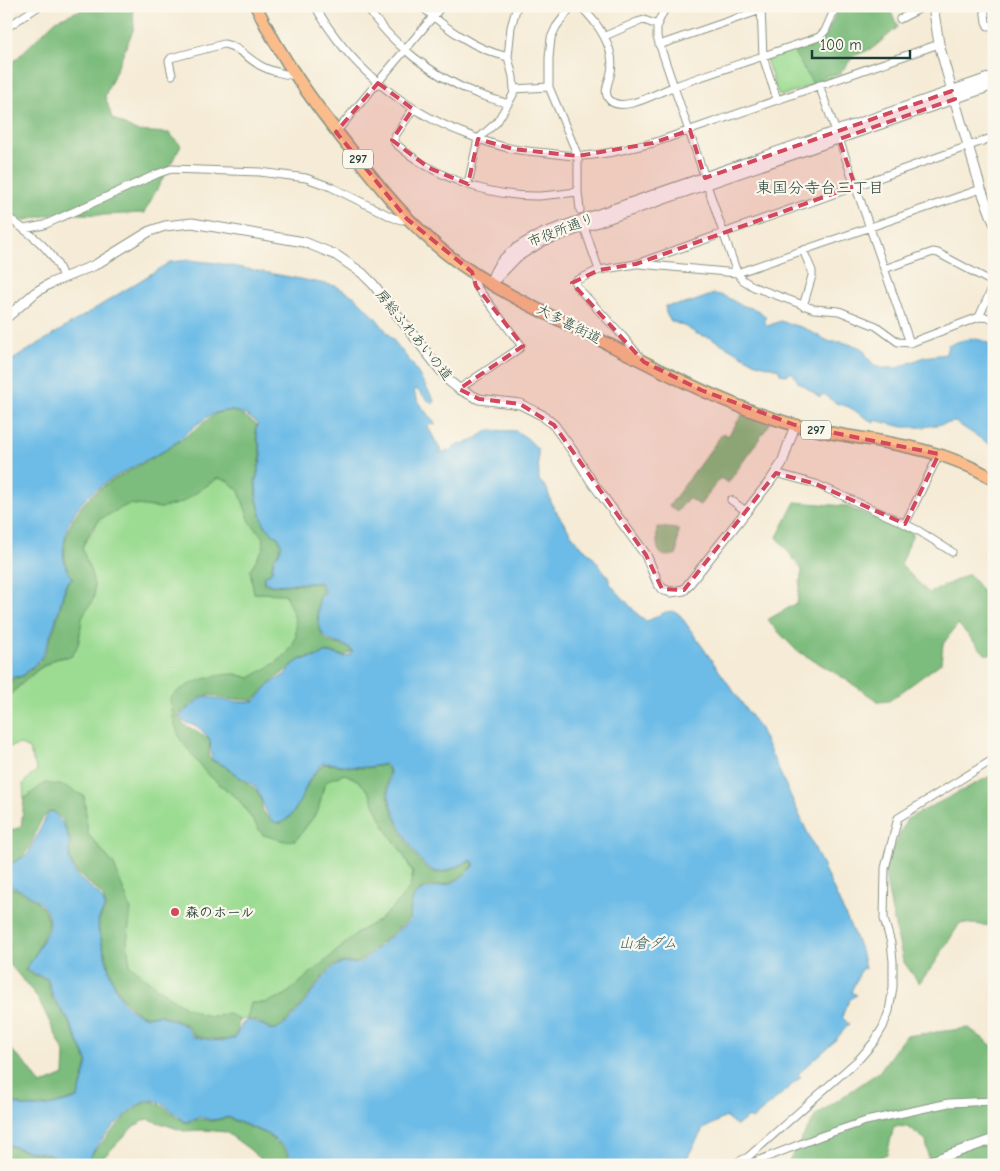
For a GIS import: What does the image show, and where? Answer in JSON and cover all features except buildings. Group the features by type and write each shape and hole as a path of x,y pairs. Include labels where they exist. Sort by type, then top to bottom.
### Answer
{"highway":[{"name":"大多喜街道","path":"259,7 275,42 296,76 336,132 407,219 448,255 472,272 491,284 644,362 729,403 795,425 827,433 910,447 939,454 994,479"}],"street":[{"path":"6,28 39,6"},
{"path":"315,6 347,52 378,83 413,109 446,127 513,149 578,156 610,153 644,145 939,44"},
{"path":"366,6 386,31 405,50 447,80 475,93 508,104"},
{"path":"422,6 433,17 470,43 492,53 508,57"},
{"path":"336,132 442,6"},
{"path":"572,6 551,38 549,87 578,156 580,210"},
{"path":"580,6 605,36 612,71 606,92 612,103 620,105 632,103 675,86 819,37 825,31 836,6"},
{"path":"666,6 657,25 659,45 675,86 737,273 743,280 754,287 814,310 839,311 876,326 898,342 910,343 979,317 994,318"},
{"path":"900,19 925,6"},
{"path":"933,6 939,44 953,95 981,189 994,223"},
{"path":"984,6 988,26 994,25"},
{"path":"468,184 479,136 497,122 508,104 514,89 508,57 515,7"},
{"path":"659,45 761,8 763,57 777,99"},
{"path":"605,36 644,20 657,25"},
{"path":"172,75 169,61 171,58 224,44 231,45 262,67 296,76"},
{"name":"市役所通り","path":"953,95 994,76"},
{"path":"819,85 910,343"},
{"name":"市役所通り","path":"491,284 492,274 497,267 508,255 532,239 953,95 994,85"},
{"path":"514,89 549,87"},
{"path":"413,109 395,136 395,142 429,168 468,184 499,192 539,196 578,192"},
{"path":"644,362 574,284 575,281 599,270 636,264 994,137"},
{"path":"24,230 44,225 157,174 171,170 260,172 306,178 331,187 394,218 407,219"},
{"name":"市役所通り","path":"491,284 526,250 543,241 706,181"},
{"path":"636,264 737,273 981,189"},
{"path":"6,216 52,255 61,270 63,278"},
{"name":"房総ふれあいの道","path":"6,318 36,292 95,264 150,231 180,223 192,223 304,242 336,255 362,273 373,284 449,381 459,389 479,398 520,404 542,415 554,425 592,482 646,554 662,589 671,592 684,590 776,473 795,425"},
{"path":"584,227 599,270"},
{"path":"803,250 812,272 803,306"},
{"path":"884,269 932,252 938,253 994,283 979,317"},
{"path":"459,389 520,348 521,345 476,286 472,272"},
{"path":"905,524 939,454"},
{"path":"776,473 816,484 919,530 952,552"},
{"path":"731,500 747,512"},
{"path":"732,1165 748,1157 860,1058 874,1042 889,1011 892,987 893,961 891,944 884,918 885,868 898,818 994,759"},
{"path":"747,1165 821,1136 866,1121 949,1103 994,1101"},
{"path":"920,1165 994,1139"}],"highlighted area":[{"path":"378,83 413,109 392,140 429,168 468,184 478,139 513,149 578,156 653,143 690,130 705,178 952,91 955,99 839,139 855,186 636,264 599,270 572,283 644,362 701,390 795,425 939,454 905,524 816,484 776,473 684,590 662,589 646,555 554,425 520,404 479,399 459,389 523,346 476,286 472,272 407,219 336,132"}],"green space":[{"path":"90,6 130,6 133,9 134,28 105,96 112,118 136,131 169,133 181,145 144,213 103,215 60,213 21,221 6,210 6,69 56,20"},
{"path":"839,6 888,6 898,27 873,48 854,56 841,72 827,75 813,84 792,49 825,37"},
{"path":"821,39 842,74 781,96 778,94 766,59"},
{"path":"224,411 238,412 257,425 255,430 261,456 255,481 256,498 264,525 278,538 281,545 278,553 273,558 271,572 264,576 263,583 272,586 319,583 324,592 319,595 318,607 318,621 321,633 330,642 345,646 352,651 344,656 325,652 318,656 300,659 269,684 254,700 224,699 211,695 202,696 178,715 183,724 210,739 209,757 212,761 224,766 255,789 260,797 263,811 270,820 282,823 289,818 295,811 310,780 323,764 364,768 384,765 389,770 387,793 391,808 401,832 415,856 423,865 431,871 443,873 472,861 474,865 453,881 421,890 417,893 410,907 409,919 359,962 343,962 333,966 287,1021 279,1027 272,1029 247,1019 251,1003 265,1003 285,995 360,931 378,921 395,906 410,887 413,873 386,829 369,792 359,781 345,774 330,779 324,785 318,811 296,840 284,841 263,835 239,800 206,773 180,739 174,722 170,699 175,693 200,680 218,676 235,674 250,678 277,662 290,649 294,641 296,632 295,620 285,594 254,593 250,570 264,547 262,536 250,522 239,491 228,481 218,478 181,503 161,508 129,504 100,519 91,530 82,547 93,578 95,591 93,600 84,612 79,641 72,656 56,659 36,671 6,701 6,683 14,678 22,677 40,661 45,653 67,583 73,579 66,565 65,544 72,521 81,506 107,484 169,448 215,414"},
{"path":"744,412 771,422 728,483 720,478 700,505 688,498 677,512 669,506 723,433 728,436"},
{"path":"218,478 228,481 239,491 250,521 262,536 264,547 250,570 254,593 285,594 295,619 296,631 295,641 291,649 277,662 250,678 236,674 170,699 206,773 239,800 263,835 296,840 318,811 324,785 330,779 345,774 359,781 369,792 386,829 413,873 410,887 395,906 378,921 360,931 285,996 265,1003 252,1003 247,1019 239,1020 228,1013 213,1016 191,1010 169,996 130,965 127,943 130,910 114,865 88,834 84,796 45,783 24,799 23,783 37,770 29,749 19,744 6,748 6,701 12,693 39,669 56,659 72,656 77,646 82,618 93,600 95,591 93,578 82,547 100,519 129,504 161,508 181,503"},
{"path":"795,502 845,506 913,533 901,565 929,593 969,574 994,605 994,655 985,654 958,624 943,644 941,663 889,701 879,702 842,677 796,650 767,620 797,603 802,570 777,537"},
{"path":"657,527 678,529 677,554 664,555 658,550"},
{"path":"994,774 994,926 960,923 933,966 919,983 903,961 884,869 907,819"},
{"path":"45,783 65,786 84,796 88,834 114,865 131,910 127,943 130,965 169,996 191,1010 213,1016 228,1013 239,1020 235,1036 227,1040 221,1040 194,1036 187,1025 159,1014 148,1016 140,1014 123,1000 112,978 99,930 99,920 106,907 103,897 77,874 70,859 69,850 71,843 62,819 52,810 40,823 24,854 17,860 6,864 6,832 21,827 24,799"},
{"path":"6,886 36,901 46,914 48,921 46,930 25,971 47,980 52,998 68,1021 87,1062 78,1097 51,1105 22,1105 6,1097 6,1044 29,1068 41,1085 64,1075 65,1054 38,998 6,960 6,927 8,918 6,917"},
{"path":"969,1028 994,1047 994,1157 991,1165 929,1165 926,1140 908,1127 894,1126 887,1154 865,1165 786,1165 816,1115 879,1072 905,1036"},
{"path":"153,1101 185,1123 199,1119 212,1121 228,1118 266,1134 284,1148 293,1165 268,1165 226,1132 184,1131 148,1119 134,1126 96,1165 86,1165 94,1151 125,1117 142,1104"},
{"path":"6,1145 28,1152 50,1155 65,1165 32,1165 6,1160"}],"water":[{"name":"山倉ダム","path":"189,260 217,263 336,286 355,297 375,317 413,365 435,402 432,404 416,389 414,392 420,405 436,424 429,424 428,427 442,453 472,441 489,430 516,431 527,438 538,449 539,480 547,489 552,505 577,542 592,556 608,577 611,585 646,621 672,611 680,615 760,729 853,932 862,954 865,969 862,968 851,992 857,995 849,1001 842,1017 849,1024 833,1043 798,1074 801,1077 752,1120 748,1117 737,1126 726,1117 703,1129 683,1165 295,1165 285,1147 266,1133 228,1117 212,1120 199,1117 185,1122 165,1106 153,1100 139,1105 121,1119 98,1144 84,1165 67,1165 51,1154 28,1151 6,1144 6,1098 22,1106 42,1107 78,1098 88,1062 69,1021 53,997 48,979 26,970 48,929 49,920 47,912 43,906 29,895 6,884 6,865 14,863 28,854 47,815 52,811 61,821 67,833 69,857 75,874 97,892 105,906 98,920 98,930 111,978 122,1001 131,1010 140,1015 148,1017 159,1015 186,1026 193,1037 214,1040 225,1041 235,1038 242,1024 247,1020 271,1030 279,1028 296,1014 334,967 344,963 360,963 410,920 412,901 419,892 454,882 475,865 472,860 439,872 431,870 423,863 408,841 391,805 389,797 390,770 385,764 364,767 322,763 309,780 290,816 282,822 276,822 267,814 255,787 220,763 212,760 210,739 198,727 184,722 180,715 203,697 225,701 255,701 269,685 284,675 300,660 318,657 325,653 344,657 350,655 353,651 327,638 320,628 320,596 325,592 320,582 272,585 264,582 265,576 272,572 274,559 282,545 279,538 264,525 257,498 256,481 262,456 256,430 258,424 242,413 229,411 209,416 167,449 114,477 80,505 69,523 63,548 65,566 72,578 66,583 44,652 39,660 22,676 13,677 6,682 6,364 170,262"},
{"path":"714,294 755,309 765,316 765,323 768,326 780,321 804,328 830,342 842,342 859,347 864,350 873,364 882,368 897,368 924,357 946,354 948,345 966,340 976,339 987,343 994,347 994,447 955,422 924,427 903,427 875,420 874,423 849,407 836,403 824,394 820,397 798,382 791,372 786,375 780,374 779,369 756,363 711,338 697,334 671,321 666,313 665,306 689,303"}],"place":[{"name":"森のホール","path":"175,912"}],"district":[{"name":"東国分寺台三丁目","path":"820,188"}]}
